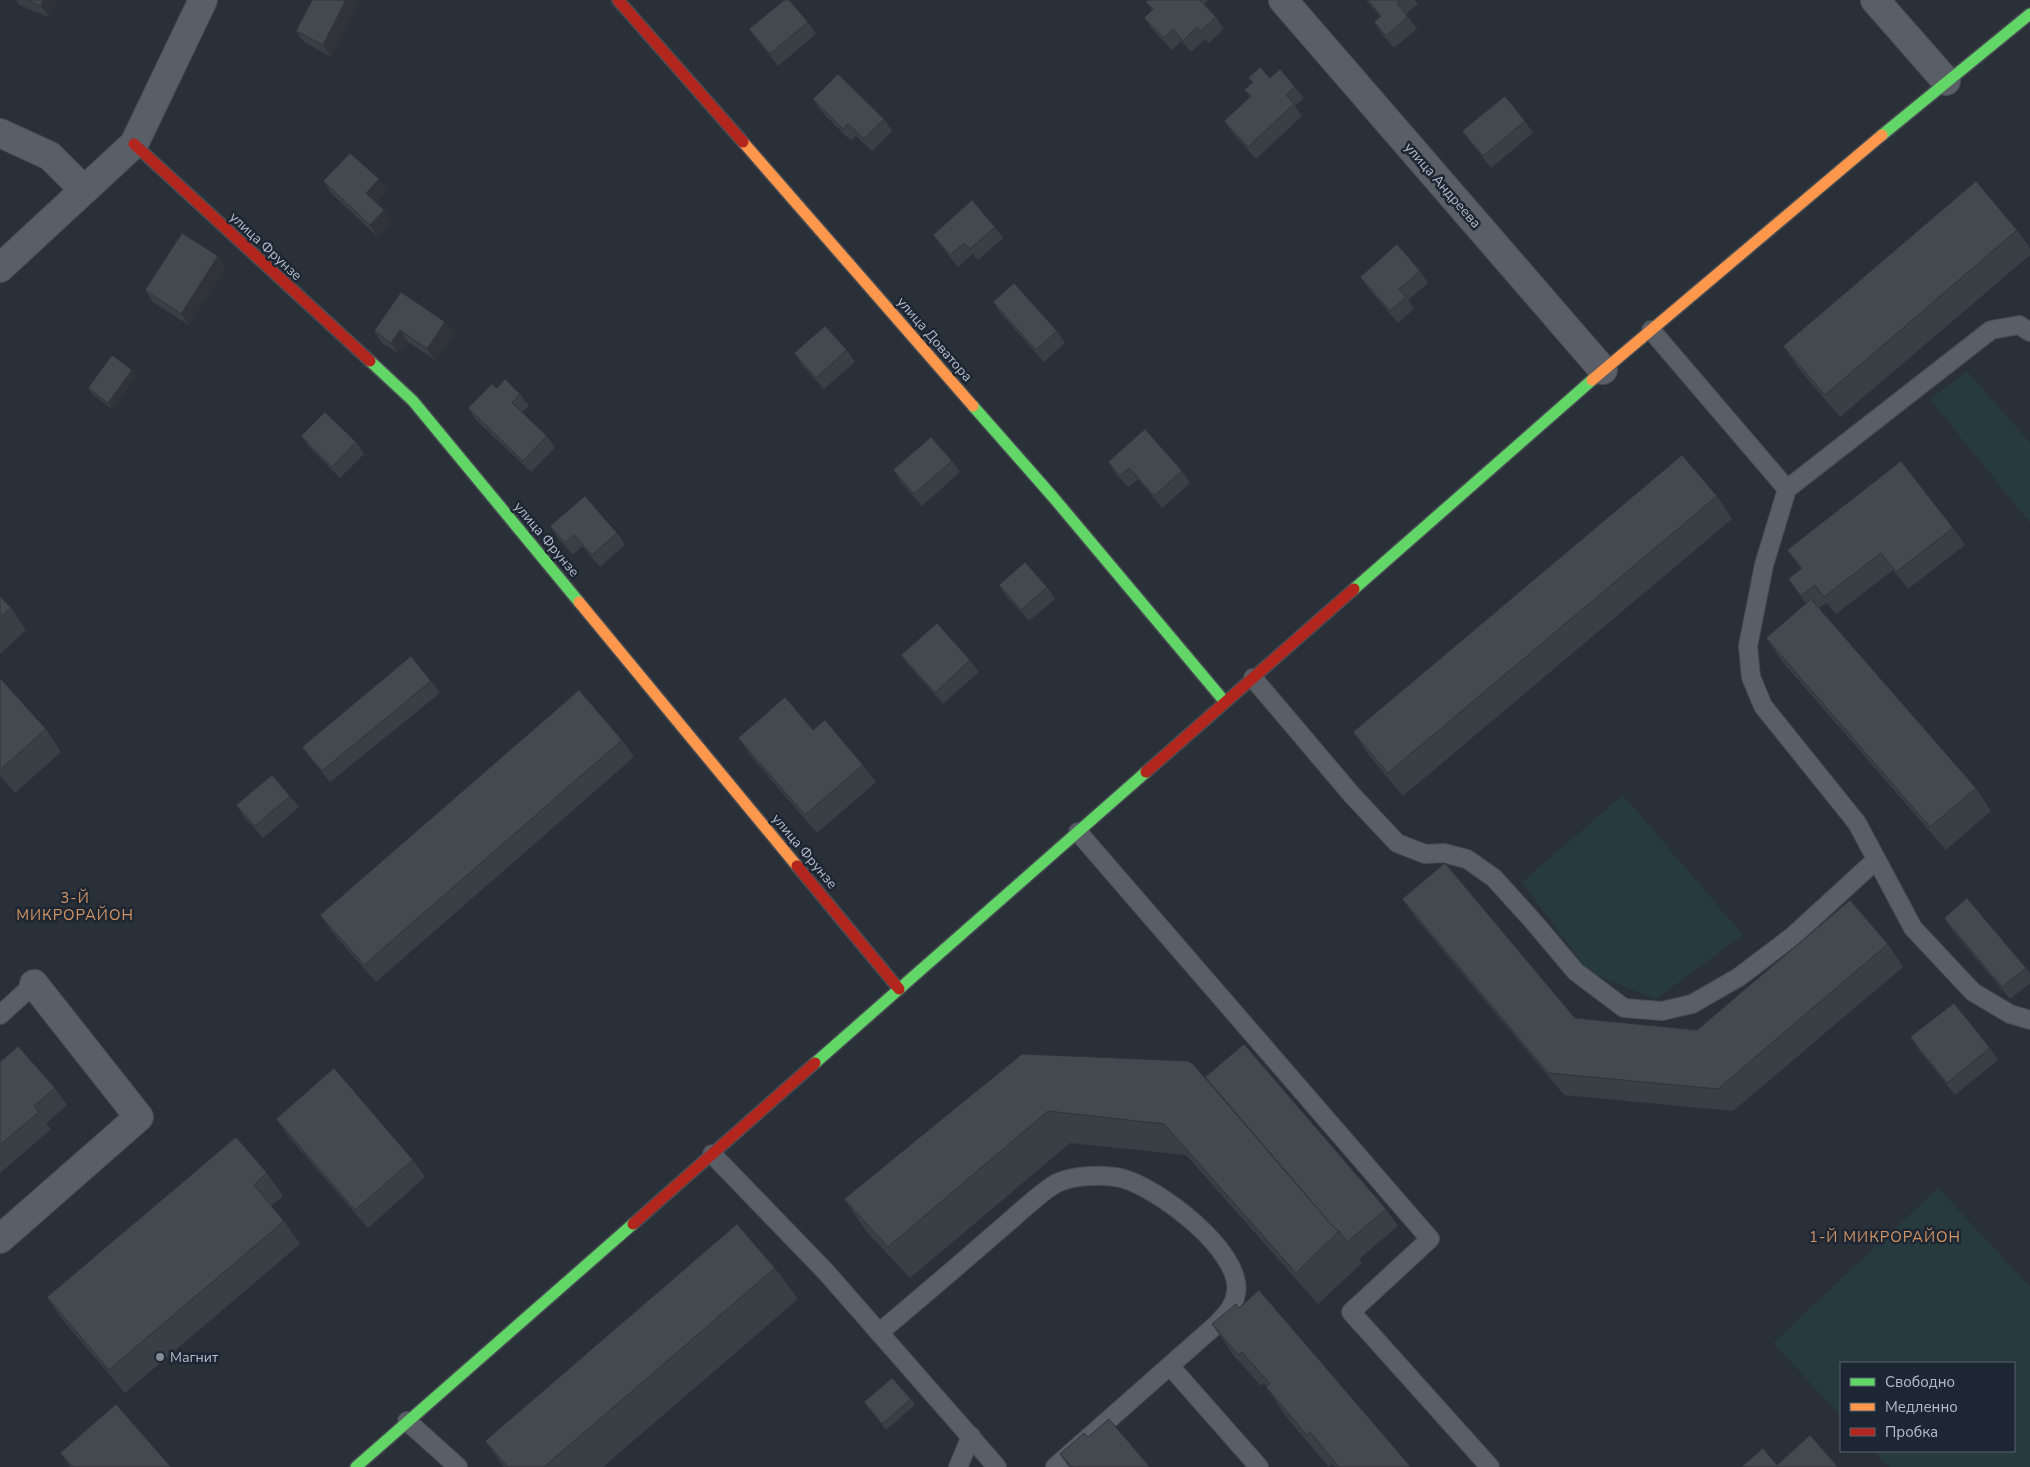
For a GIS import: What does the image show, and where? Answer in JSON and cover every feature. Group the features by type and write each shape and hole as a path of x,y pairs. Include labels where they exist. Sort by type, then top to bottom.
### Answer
{"street":[{"path":"0,268 134,144 203,0"},
{"name":"улица Доватора","path":"618,0 1053,497 1225,702"},
{"name":"улица Андреева","path":"1283,0 1603,370"},
{"path":"1875,0 1946,81"},
{"path":"356,1467 1603,370 1946,81 2028,20"},
{"path":"0,133 50,156 84,190"},
{"name":"улица Фрунзе","path":"134,144 413,401 899,989"},
{"path":"0,1239 139,1117 34,984"}],"lane":[{"path":"2030,332 2019,325 1991,330 1787,489 1764,565 1748,646 1750,677 1763,706 1857,822 1913,928 1973,992 2010,1014 2030,1020"},
{"path":"1650,330 1787,489"},
{"path":"1253,678 1352,795 1397,842 1425,854 1444,853 1467,859 1487,874 1532,920 1576,972 1624,1008 1662,1011 1692,1004 1739,977 1792,936 1876,860"},
{"path":"1078,832 1430,1239 1351,1312 1490,1467"},
{"path":"0,1015 34,984"},
{"path":"712,1154 826,1272 997,1467"},
{"path":"880,1332 1029,1205 1058,1183 1088,1176 1121,1178 1155,1193 1191,1219 1221,1252 1233,1270 1237,1291 1232,1307 1217,1324 1055,1467"},
{"path":"1170,1366 1259,1467"},
{"path":"407,1421 458,1467"},
{"path":"958,1467 971,1436"}],"green space":[{"path":"1967,371 2030,443 2030,523 1930,399"},
{"path":"1623,795 1743,935 1656,999 1589,972 1522,882"},
{"path":"1938,1188 2030,1287 2030,1467 1889,1467 1875,1452 2015,1452 2015,1362 1840,1362 1840,1415 1773,1343"}],"building":[{"path":"27,0 43,0 41,6"},
{"path":"312,0 346,0 323,45 296,31"},
{"path":"784,0 789,0 808,22 770,54 749,29"},
{"path":"1148,0 1200,0 1216,17 1201,31 1197,27 1183,41 1173,29 1164,38 1144,18 1153,9 1146,2"},
{"path":"1368,0 1401,0 1397,3 1408,17 1386,36 1374,22 1381,16"},
{"path":"1260,67 1270,78 1280,69 1295,87 1286,95 1294,104 1248,147 1224,121 1251,96 1244,90 1253,82 1248,78"},
{"path":"838,74 884,119 864,139 848,124 843,129 813,99"},
{"path":"1505,96 1525,121 1483,156 1462,131"},
{"path":"350,153 379,179 366,193 384,210 370,225 323,181"},
{"path":"1976,181 2017,230 1825,395 1783,346"},
{"path":"972,200 995,227 970,249 964,243 950,255 933,235"},
{"path":"182,233 218,256 181,314 145,290"},
{"path":"1397,244 1420,271 1399,289 1406,297 1390,311 1360,277"},
{"path":"1014,283 1057,331 1036,350 993,302"},
{"path":"401,292 445,322 427,349 400,330 391,343 374,331"},
{"path":"825,326 847,350 816,378 794,353"},
{"path":"112,355 132,370 108,403 88,388"},
{"path":"505,379 520,394 512,403 547,436 523,461 468,408 492,384 497,388"},
{"path":"325,412 356,442 332,467 301,436"},
{"path":"1145,429 1182,471 1154,496 1129,468 1120,476 1108,462"},
{"path":"931,437 952,461 914,494 893,470"},
{"path":"1682,455 1717,496 1388,773 1353,732"},
{"path":"1901,461 1953,528 1896,572 1881,553 1824,597 1815,585 1801,596 1788,579 1802,568 1787,550"},
{"path":"585,496 617,533 592,555 574,535 565,543 550,526"},
{"path":"1025,562 1047,587 1021,610 999,585"},
{"path":"0,596 11,608 0,617"},
{"path":"1811,599 1976,788 1930,827 1766,638"},
{"path":"937,623 970,660 935,693 901,655"},
{"path":"411,656 431,681 322,771 302,747"},
{"path":"0,678 46,729 0,770"},
{"path":"579,690 622,740 364,965 320,915"},
{"path":"785,697 813,730 825,720 863,765 805,815 738,738"},
{"path":"272,775 290,796 255,826 236,805"},
{"path":"1445,863 1575,1018 1697,1030 1850,900 1888,944 1718,1089 1548,1073 1402,899"},
{"path":"1967,898 2026,968 2002,987 1944,918"},
{"path":"1954,1003 1990,1048 1947,1083 1910,1037"},
{"path":"1244,1044 1386,1209 1347,1242 1205,1077"},
{"path":"18,1046 55,1088 34,1106 39,1112 0,1145 0,1062"},
{"path":"1022,1054 1188,1061 1193,1064 1335,1229 1339,1231 1296,1273 1164,1124 1048,1111 888,1247 844,1199"},
{"path":"334,1068 413,1160 355,1210 276,1119"},
{"path":"236,1137 267,1173 254,1185 284,1221 109,1370 47,1297"},
{"path":"737,1224 775,1268 544,1467 508,1467 485,1441"},
{"path":"1259,1290 1411,1467 1339,1467 1310,1432 1307,1435 1266,1387 1270,1384 1242,1352 1238,1355 1212,1324 1236,1304 1239,1308"},
{"path":"892,1378 911,1399 882,1424 864,1402"},
{"path":"116,1404 171,1467 73,1467 60,1453"},
{"path":"1109,1419 1150,1467 1072,1467 1060,1454 1084,1433 1088,1437"},
{"path":"1810,1435 1838,1467 1741,1467 1763,1448 1777,1465"}],"traffic: fast":[{"path":"1882,135 2030,14"},
{"path":"370,361 413,401 579,602"},
{"path":"1354,589 1592,380"},
{"path":"973,406 1053,497 1225,702"},
{"path":"815,1063 1146,772"},
{"path":"356,1467 633,1224"}],"traffic: slow":[{"path":"1592,380 1882,135"},
{"path":"743,142 973,406"},
{"path":"579,602 797,866"}],"traffic: jam":[{"path":"618,0 743,142"},
{"path":"134,144 370,361"},
{"path":"1146,772 1354,589"},
{"path":"797,866 899,989"},
{"path":"633,1224 815,1063"}],"place":[{"name":"Магнит","path":"160,1357"}],"district":[{"name":"3-Й МИКРОРАЙОН","path":"75,906"},
{"name":"1-Й МИКРОРАЙОН","path":"1885,1237"}]}
